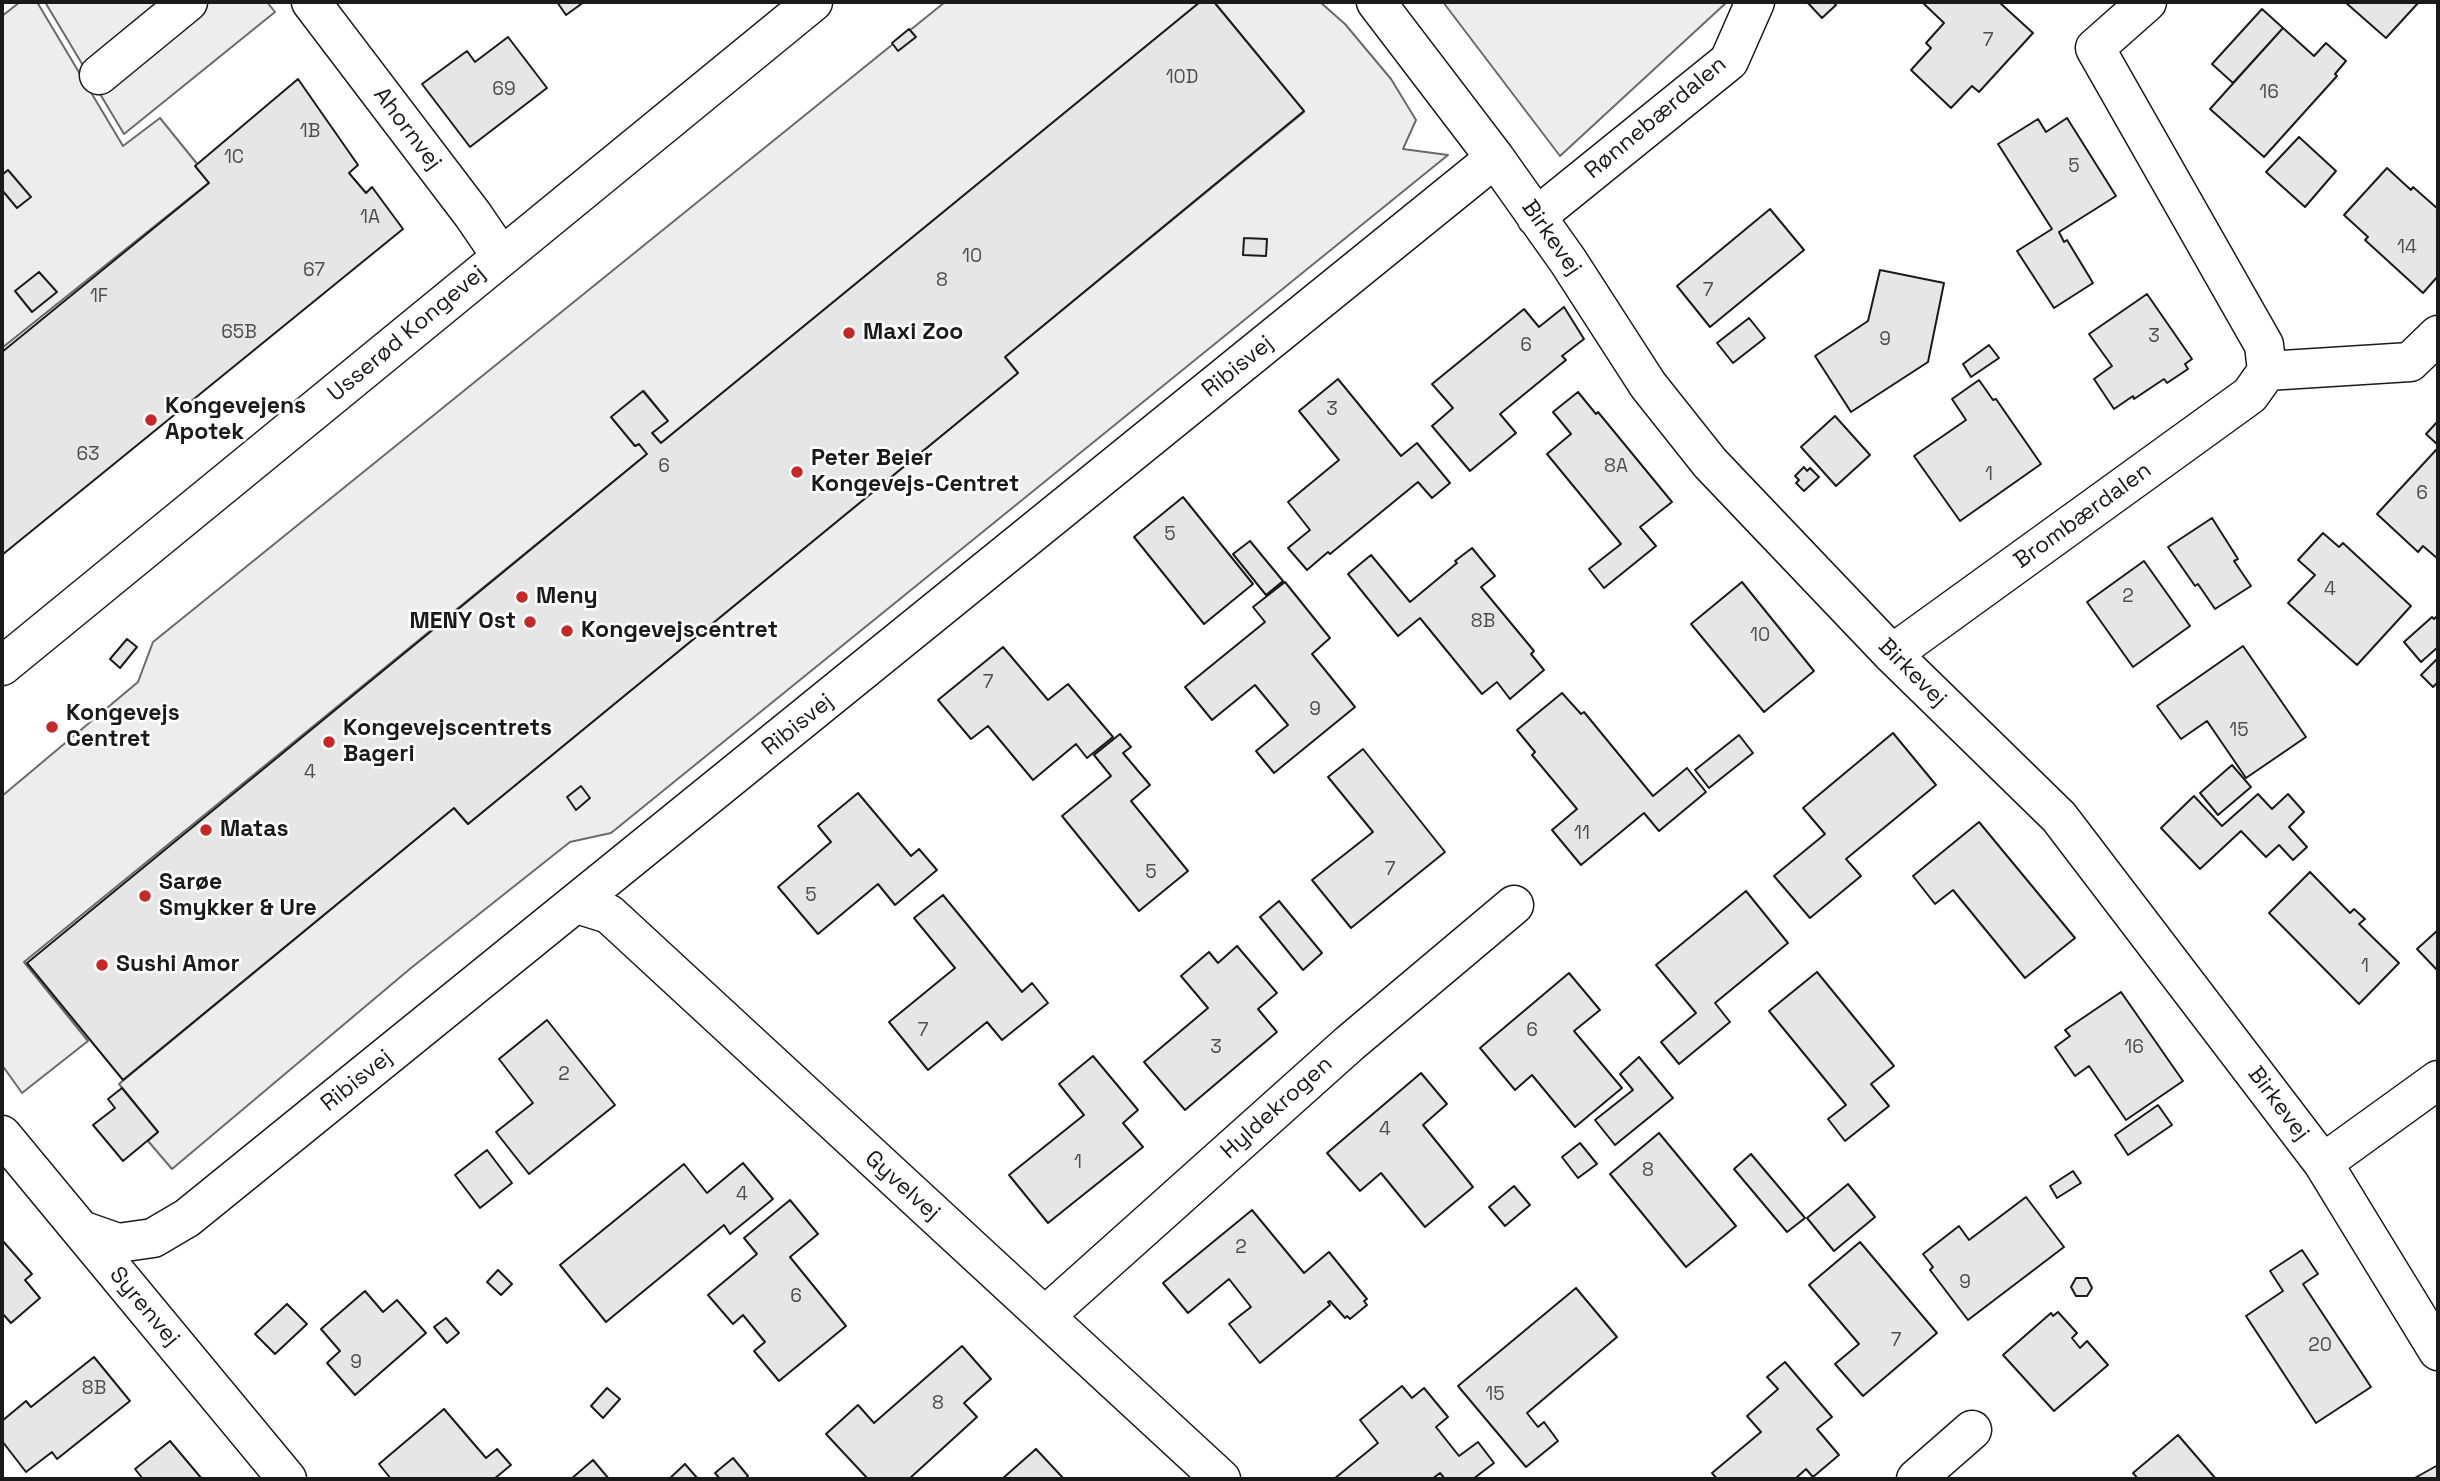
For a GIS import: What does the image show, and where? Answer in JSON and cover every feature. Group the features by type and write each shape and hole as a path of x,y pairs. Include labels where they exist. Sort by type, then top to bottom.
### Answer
{"street":[{"path":"99,75 188,2"},
{"name":"Ahornvej","path":"311,2 473,215 501,256"},
{"name":"Usserød Kongevej","path":"2,666 813,2"},
{"name":"Birkevej","path":"1376,2 1495,158 1568,261 1648,385 1710,463 1892,654 2059,817 2323,1163 2438,1351"},
{"name":"Rønnebærdalen","path":"1536,217 1729,61 1755,2"},
{"path":"2147,2 2095,48 2264,345 2267,371 2410,362 2438,335"},
{"name":"Ribisvej","path":"81,1230 118,1243 153,1238 187,1218 578,904 1495,158"},
{"name":"Brombærdalen","path":"1892,654 2250,395 2267,371"},
{"name":"Gyvelvej","path":"578,904 609,914 1221,1479"},
{"name":"Hyldekrogen","path":"1045,1316 1350,1043 1514,905"},
{"path":"2323,1163 2438,1080"},
{"name":"Syrenvej","path":"2,1135 287,1479"},
{"path":"1916,1479 1972,1430"}],"shaded area":[{"path":"20,2 37,2 123,146 160,118 211,181 2,348 2,16"},
{"path":"45,2 267,2 275,12 124,134"},
{"path":"945,2 1200,2 661,443 652,433 667,420 644,391 612,417 635,446 639,444 647,454 24,962 88,1041 22,1093 2,1065 2,796 138,682 153,642"},
{"path":"1214,2 1320,2 1345,24 1391,79 1416,120 1403,149 1448,155 611,833 570,842 411,968 172,1169 148,1141 158,1132 119,1084 454,808 468,824 1018,373 1005,357 1304,112"},
{"path":"1443,2 1727,2 1560,156"}],"building":[{"path":"557,2 584,2 566,15"},
{"name":"Kongevejscentret","path":"1200,2 1214,2 1304,111 1005,357 1018,373 468,824 454,808 123,1080 27,963 647,454 639,444 635,446 611,417 643,391 668,421 652,433 661,443"},
{"path":"1807,2 1833,2 1836,5 1822,18"},
{"path":"1922,2 1999,2 2033,33 1979,92 1972,86 1951,108 1911,70 1931,48 1926,43 1944,23"},
{"path":"2345,2 2419,2 2386,38"},
{"path":"2262,9 2283,28 2233,83 2212,64"},
{"path":"2283,28 2314,56 2326,43 2346,61 2335,74 2337,76 2264,157 2210,109"},
{"path":"909,29 916,37 898,51 892,43"},
{"path":"508,37 547,88 470,147 422,84 467,51 475,62"},
{"path":"298,79 358,165 349,173 366,193 372,187 403,229 2,555 2,352 209,183 195,166"},
{"path":"2067,118 2116,196 2059,232 2064,242 2067,240 2093,283 2054,308 2017,251 2052,229 1998,144 2038,119 2046,132"},
{"path":"2299,137 2336,171 2305,207 2266,172"},
{"path":"2387,168 2411,190 2413,187 2438,209 2438,276 2423,293 2365,240 2368,237 2344,215"},
{"path":"8,170 31,197 17,208 2,190 2,175"},
{"path":"1770,209 1804,250 1710,327 1677,286"},
{"path":"1244,238 1267,239 1266,256 1243,255"},
{"path":"1880,270 1944,283 1928,362 1851,412 1815,356 1868,321"},
{"path":"39,272 57,292 32,312 15,291"},
{"path":"2147,294 2192,359 2185,364 2188,369 2167,383 2164,379 2114,409 2094,379 2112,366 2089,334"},
{"path":"1564,307 1584,339 1562,356 1566,360 1500,414 1516,433 1470,471 1432,426 1453,408 1432,384 1524,309 1539,327"},
{"path":"1749,318 1765,338 1733,363 1717,343"},
{"path":"1989,345 1999,358 1971,377 1963,364"},
{"path":"1338,379 1401,456 1417,443 1450,483 1432,498 1418,482 1307,570 1288,548 1310,530 1288,502 1339,460 1299,411"},
{"path":"1979,380 1993,400 1996,399 2041,464 1960,521 1914,456 1966,420 1952,399"},
{"path":"1578,392 1596,414 1598,412 1672,502 1640,527 1656,546 1604,588 1589,569 1621,544 1547,454 1571,434 1553,412"},
{"path":"1835,416 1870,455 1836,486 1801,447"},
{"path":"2438,421 2438,445 2426,434"},
{"path":"2436,450 2438,559 2423,546 2418,552 2377,514"},
{"path":"1804,467 1807,471 1810,468 1819,477 1804,491 1796,483 1799,480 1795,476"},
{"path":"1183,497 1253,584 1204,624 1134,537"},
{"path":"2212,518 2238,559 2234,561 2251,586 2215,609 2168,547"},
{"path":"2323,533 2339,547 2343,543 2411,606 2357,665 2288,603 2315,575 2298,560"},
{"path":"1250,541 1283,581 1266,595 1233,554"},
{"path":"1472,548 1495,576 1481,587 1534,651 1531,654 1544,670 1510,699 1497,682 1482,694 1420,618 1398,636 1348,574 1371,555 1410,602"},
{"path":"2144,561 2190,626 2133,667 2087,602"},
{"path":"1285,582 1330,638 1312,654 1355,707 1274,773 1256,751 1288,725 1255,685 1212,720 1185,687 1265,622 1253,607"},
{"path":"1742,582 1814,671 1764,712 1691,624"},
{"path":"2438,615 2438,647 2421,662 2404,642 2432,617 2434,619"},
{"path":"127,639 137,647 120,668 110,659"},
{"path":"2243,646 2306,737 2246,778 2207,721 2181,739 2157,706"},
{"path":"1003,647 1048,700 1068,684 1113,737 1087,758 1076,744 1033,780 988,726 971,739 938,700"},
{"path":"2438,658 2438,682 2433,687 2421,675"},
{"path":"1562,693 1581,714 1584,712 1653,796 1687,768 1706,792 1659,831 1644,813 1581,865 1552,830 1577,809 1532,755 1535,752 1517,730"},
{"path":"1893,733 1936,785 1846,859 1861,876 1810,918 1774,876 1825,834 1803,808"},
{"path":"1120,734 1131,747 1123,753 1150,785 1131,801 1188,871 1139,911 1062,816 1111,776 1094,755"},
{"path":"1739,735 1753,753 1709,788 1695,770"},
{"path":"1363,749 1445,852 1351,928 1312,880 1373,832 1328,777"},
{"path":"2232,765 2251,787 2218,815 2200,793"},
{"path":"581,786 590,798 576,810 567,797"},
{"path":"858,793 911,856 919,849 937,870 895,905 878,884 818,934 778,887 831,842 818,826"},
{"path":"2258,794 2272,809 2288,794 2304,812 2289,827 2307,847 2293,860 2279,845 2266,857 2241,831 2200,869 2161,828 2194,796 2222,826"},
{"path":"1979,822 2075,938 2025,978 1953,890 1935,904 1913,876"},
{"path":"2310,872 2350,913 2354,909 2365,919 2359,924 2399,963 2359,1004 2269,913"},
{"path":"1746,891 1788,943 1715,1003 1730,1022 1679,1064 1661,1042 1696,1013 1656,965"},
{"path":"943,895 1022,992 1032,983 1048,1003 1002,1040 987,1022 928,1070 889,1022 955,968 914,918"},
{"path":"1279,901 1322,953 1303,970 1260,917"},
{"path":"2438,930 2438,971 2417,949"},
{"path":"1237,946 1277,993 1258,1009 1277,1032 1185,1110 1144,1062 1208,1008 1181,976 1209,952 1218,963"},
{"path":"1817,972 1894,1066 1871,1084 1889,1106 1845,1141 1828,1119 1846,1105 1769,1011"},
{"path":"1569,973 1600,1010 1574,1031 1622,1088 1575,1127 1532,1075 1515,1090 1480,1048"},
{"path":"2121,992 2183,1081 2126,1120 2089,1066 2075,1076 2055,1047 2070,1036 2065,1030"},
{"path":"547,1020 615,1105 529,1174 496,1132 533,1103 499,1059"},
{"path":"1093,1056 1138,1110 1123,1123 1143,1147 1048,1223 1009,1175 1084,1115 1059,1084"},
{"path":"1639,1057 1673,1098 1615,1145 1595,1120 1633,1090 1620,1074"},
{"path":"1421,1073 1447,1104 1423,1125 1473,1187 1425,1227 1381,1173 1360,1191 1327,1153"},
{"path":"122,1088 158,1132 123,1161 93,1125 115,1108 108,1099"},
{"path":"2158,1105 2172,1125 2128,1155 2115,1135"},
{"path":"1659,1133 1736,1226 1686,1267 1610,1174"},
{"path":"1580,1143 1597,1164 1578,1178 1562,1157"},
{"path":"487,1150 512,1183 480,1208 455,1175"},
{"path":"1751,1154 1805,1218 1787,1232 1734,1169"},
{"path":"743,1163 773,1199 730,1234 724,1225 606,1322 560,1265 684,1164 707,1193"},
{"path":"2073,1171 2081,1183 2057,1198 2050,1186"},
{"path":"1848,1184 1875,1217 1834,1251 1807,1218"},
{"path":"1514,1186 1530,1205 1505,1226 1489,1207"},
{"path":"2026,1197 2064,1247 1968,1320 1930,1270 1933,1267 1923,1254 1959,1226 1969,1240"},
{"path":"790,1200 818,1234 790,1257 846,1326 779,1381 754,1351 765,1342 743,1315 733,1324 708,1295 757,1254 744,1238"},
{"path":"1252,1210 1304,1273 1329,1252 1367,1299 1364,1301 1367,1305 1350,1319 1347,1316 1345,1318 1328,1302 1330,1305 1260,1363 1229,1324 1251,1307 1229,1279 1188,1313 1163,1283"},
{"path":"2,1240 32,1274 25,1280 40,1298 11,1323 2,1313"},
{"path":"1860,1242 1937,1333 1863,1396 1835,1364 1859,1344 1809,1285"},
{"path":"2302,1250 2318,1274 2303,1284 2371,1387 2316,1423 2246,1316 2283,1291 2270,1271"},
{"path":"498,1270 512,1284 501,1295 487,1282"},
{"path":"2076,1278 2087,1278 2092,1288 2087,1296 2076,1296 2071,1287"},
{"path":"1576,1288 1617,1337 1527,1413 1538,1427 1544,1422 1558,1441 1526,1467 1458,1386"},
{"path":"365,1291 383,1312 397,1300 426,1333 355,1395 327,1363 340,1351 321,1329"},
{"path":"287,1304 307,1324 275,1354 255,1334"},
{"path":"2058,1312 2077,1333 2072,1338 2080,1348 2087,1341 2108,1365 2054,1411 2003,1355 2051,1313 2053,1316"},
{"path":"446,1318 459,1333 447,1343 434,1327"},
{"path":"962,1346 991,1379 964,1403 977,1417 909,1479 868,1479 826,1434 858,1405 874,1423"},
{"path":"94,1357 130,1401 57,1459 52,1452 26,1472 2,1441 2,1421 26,1401 31,1407"},
{"path":"1785,1362 1832,1417 1817,1429 1839,1455 1813,1477 1806,1469 1795,1479 1717,1479 1712,1473 1761,1432 1747,1416 1778,1389 1767,1377"},
{"path":"1402,1386 1412,1398 1424,1388 1448,1417 1436,1427 1459,1456 1478,1442 1494,1463 1473,1479 1445,1479 1440,1473 1432,1479 1334,1479 1378,1443 1360,1420"},
{"path":"607,1388 620,1399 603,1418 591,1406"},
{"path":"444,1409 486,1458 497,1449 511,1465 494,1479 391,1479 379,1464"},
{"path":"2178,1435 2216,1479 2138,1479 2133,1473"},
{"path":"170,1441 202,1479 143,1479 135,1469"},
{"path":"1036,1449 1064,1479 1002,1479"},
{"path":"733,1458 748,1476 745,1479 720,1479 715,1473"},
{"path":"593,1460 609,1479 571,1479"},
{"path":"685,1464 698,1479 669,1479"},
{"path":"2438,1465 2438,1479 2413,1479"}],"place":[{"name":"Maxi Zoo","path":"849,333"},
{"name":"Kongevejens Apotek","path":"151,420"},
{"name":"Peter Beier Kongevejs-Centret","path":"797,472"},
{"name":"Meny","path":"522,597"},
{"name":"MENY Ost","path":"530,622"},
{"name":"Kongevejscentret","path":"567,631"},
{"name":"Kongevejs Centret","path":"52,727"},
{"name":"Kongevejscentrets Bageri","path":"329,742"},
{"name":"Matas","path":"206,830"},
{"name":"Sarøe Smykker & Ure","path":"145,896"},
{"name":"Sushi Amor","path":"102,965"}]}
